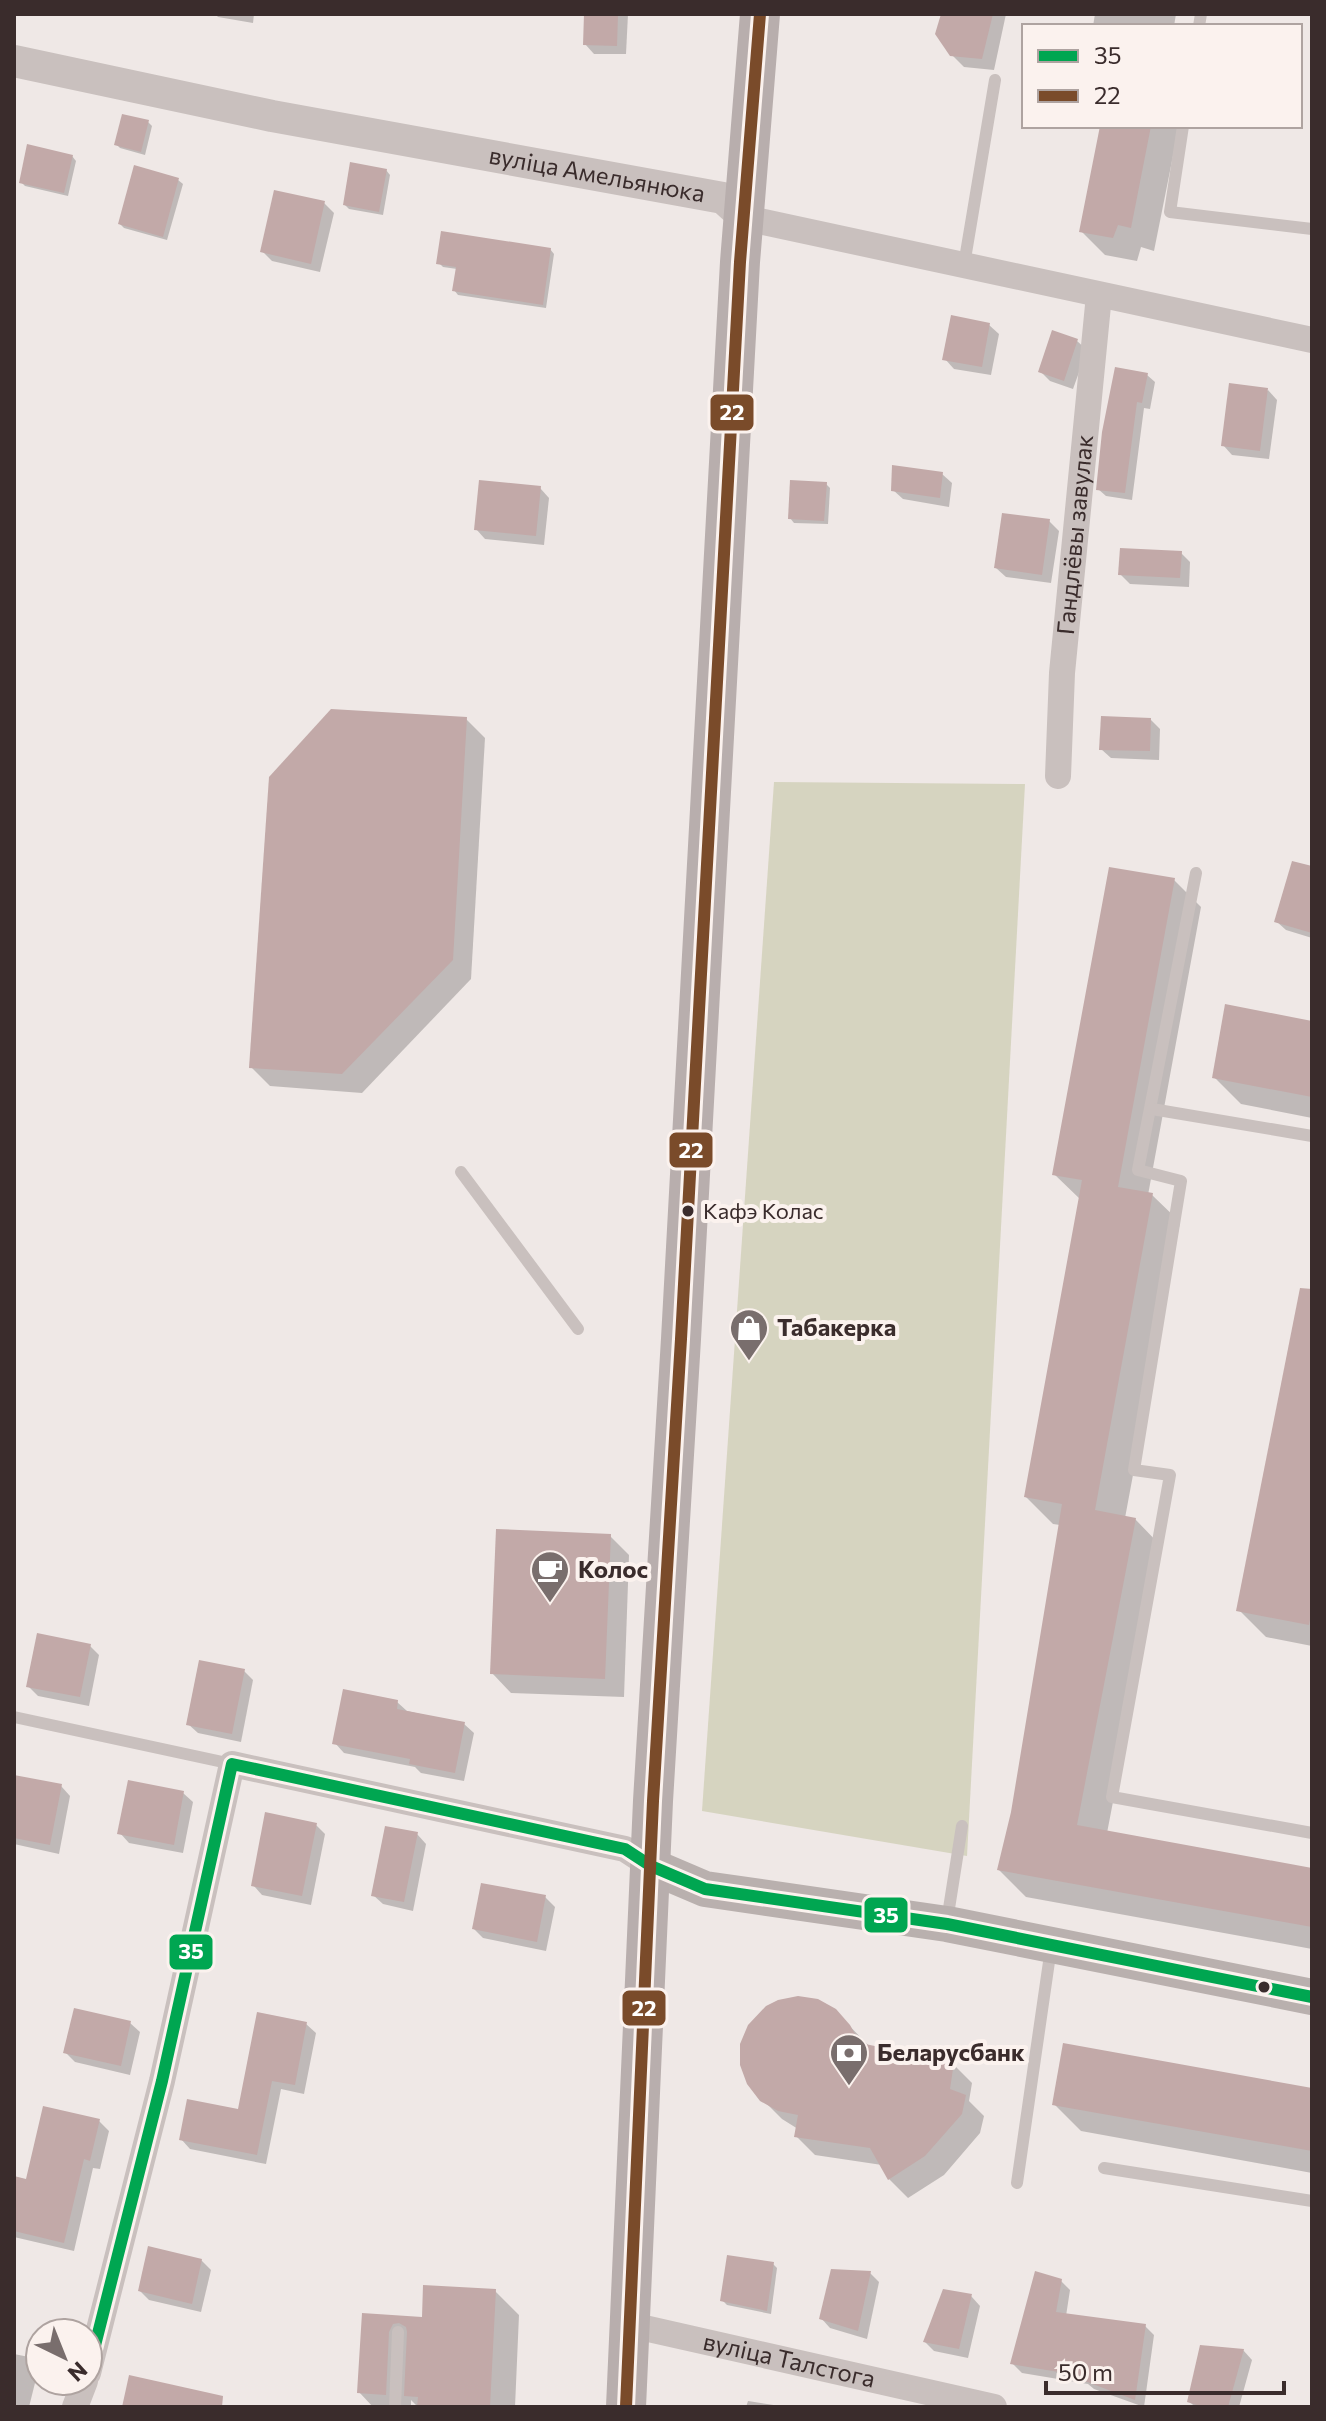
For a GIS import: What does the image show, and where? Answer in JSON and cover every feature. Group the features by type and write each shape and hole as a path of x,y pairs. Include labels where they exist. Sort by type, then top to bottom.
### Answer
{"main road":[{"path":"626,2407 651,1866 739,277 760,14"},
{"path":"651,1866 705,1889 947,1924 1312,1997"}],"street":[{"name":"вуліца Амельянюка","path":"14,61 272,116 723,198 745,218 1312,340"},
{"name":"Гандлёвы завулак","path":"1058,776 1062,673 1099,295"},
{"path":"102,2317 162,2081 232,1764 625,1849 651,1866"},
{"name":"вуліца Талстога","path":"631,2325 994,2407"}],"lane":[{"path":"964,265 995,80"},
{"path":"1183,128 1170,212 1312,229"},
{"path":"1196,873 1138,1170 1181,1181 1134,1470 1170,1475 1112,1797 1312,1833"},
{"path":"1152,1109 1312,1136"},
{"path":"461,1172 578,1329"},
{"path":"14,1717 232,1764"},
{"path":"947,1924 962,1826"},
{"path":"1017,2183 1051,1945"},
{"path":"1104,2168 1312,2201"},
{"path":"395,2407 398,2332"}],"shaded area":[{"path":"774,782 1025,784 967,1856 702,1811"}],"building":[{"path":"584,14 618,14 617,46 583,45"},
{"path":"941,14 993,14 982,59 950,56 935,34"},
{"path":"122,114 149,120 141,152 114,145"},
{"path":"1100,128 1151,128 1131,228 1118,225 1113,238 1079,232"},
{"path":"27,144 73,155 64,193 19,183"},
{"path":"350,162 387,169 379,212 343,205"},
{"path":"134,165 179,178 163,237 118,224"},
{"path":"274,190 325,201 311,264 260,252"},
{"path":"441,231 551,248 543,305 452,291 456,267 436,264"},
{"path":"951,315 990,323 982,367 942,360"},
{"path":"1052,330 1078,339 1064,381 1038,372"},
{"path":"1115,367 1148,373 1142,403 1137,402 1125,493 1096,490 1102,432"},
{"path":"1229,383 1268,388 1260,451 1221,446"},
{"path":"892,465 943,472 940,498 891,491"},
{"path":"479,480 541,486 536,536 474,530"},
{"path":"790,480 827,482 824,521 788,519"},
{"path":"1002,513 1050,519 1042,575 994,568"},
{"path":"1120,548 1182,551 1180,578 1118,575"},
{"path":"331,709 467,717 453,960 342,1074 249,1068 269,777"},
{"path":"1101,716 1151,718 1150,751 1099,750"},
{"path":"1292,861 1312,866 1312,933 1274,922"},
{"path":"1109,867 1175,878 1118,1187 1153,1193 1095,1510 1136,1518 1077,1825 1312,1868 1312,1927 997,1870 1011,1812 1062,1504 1024,1497 1082,1180 1052,1175"},
{"path":"1225,1004 1312,1021 1312,1097 1212,1078"},
{"path":"1300,1288 1312,1289 1312,1609 1309,1625 1236,1611"},
{"name":"Колос","path":"496,1529 611,1534 605,1679 490,1674"},
{"path":"37,1633 91,1644 80,1697 26,1687"},
{"path":"199,1660 245,1669 232,1734 186,1725"},
{"path":"343,1689 398,1700 397,1709 465,1722 455,1773 409,1764 410,1759 332,1744"},
{"path":"14,1775 62,1784 50,1845 14,1838"},
{"path":"128,1780 184,1791 174,1845 117,1834"},
{"path":"265,1812 317,1823 302,1896 251,1886"},
{"path":"385,1826 418,1832 404,1902 371,1896"},
{"path":"481,1883 546,1895 537,1942 472,1929"},
{"name":"Беларусбанк","path":"798,1996 818,1999 836,2009 860,2043 954,2062 950,2089 966,2095 962,2114 925,2156 888,2180 870,2148 794,2137 798,2115 778,2111 760,2101 747,2084 740,2065 740,2044 748,2025 766,2006"},
{"path":"74,2008 131,2021 121,2066 63,2053"},
{"path":"257,2012 307,2022 295,2085 272,2081 257,2155 179,2140 187,2099 238,2109"},
{"path":"1063,2043 1312,2088 1312,2151 1052,2105"},
{"path":"43,2106 100,2119 90,2161 84,2159 64,2243 14,2231 14,2176 26,2179"},
{"path":"148,2246 202,2259 192,2304 138,2291"},
{"path":"727,2255 774,2262 767,2311 720,2301"},
{"path":"831,2269 871,2271 858,2331 819,2319"},
{"path":"1035,2271 1062,2279 1056,2312 1146,2324 1135,2400 1082,2380 1083,2376 1010,2364"},
{"path":"423,2285 496,2289 490,2407 417,2407 418,2397 404,2396 407,2332 406,2327 399,2323 393,2324 389,2332 386,2395 357,2393 362,2313 422,2317"},
{"path":"943,2289 972,2294 959,2349 923,2342"},
{"path":"1200,2345 1244,2349 1228,2407 1203,2407 1187,2402"},
{"path":"129,2375 223,2396 222,2407 122,2407"}],"transit line":[{"name":"22","path":"626,2407 653,1801 740,262 760,14"},
{"name":"35","path":"102,2317 162,2081 232,1764 625,1849 651,1866 705,1889 947,1924 1312,1997"}],"place":[{"name":"Кафэ Колас","path":"688,1211"},
{"name":"Табакерка","path":"749,1362"},
{"name":"Колос","path":"550,1604"},
{"name":"Беларусбанк","path":"849,2087"}]}
